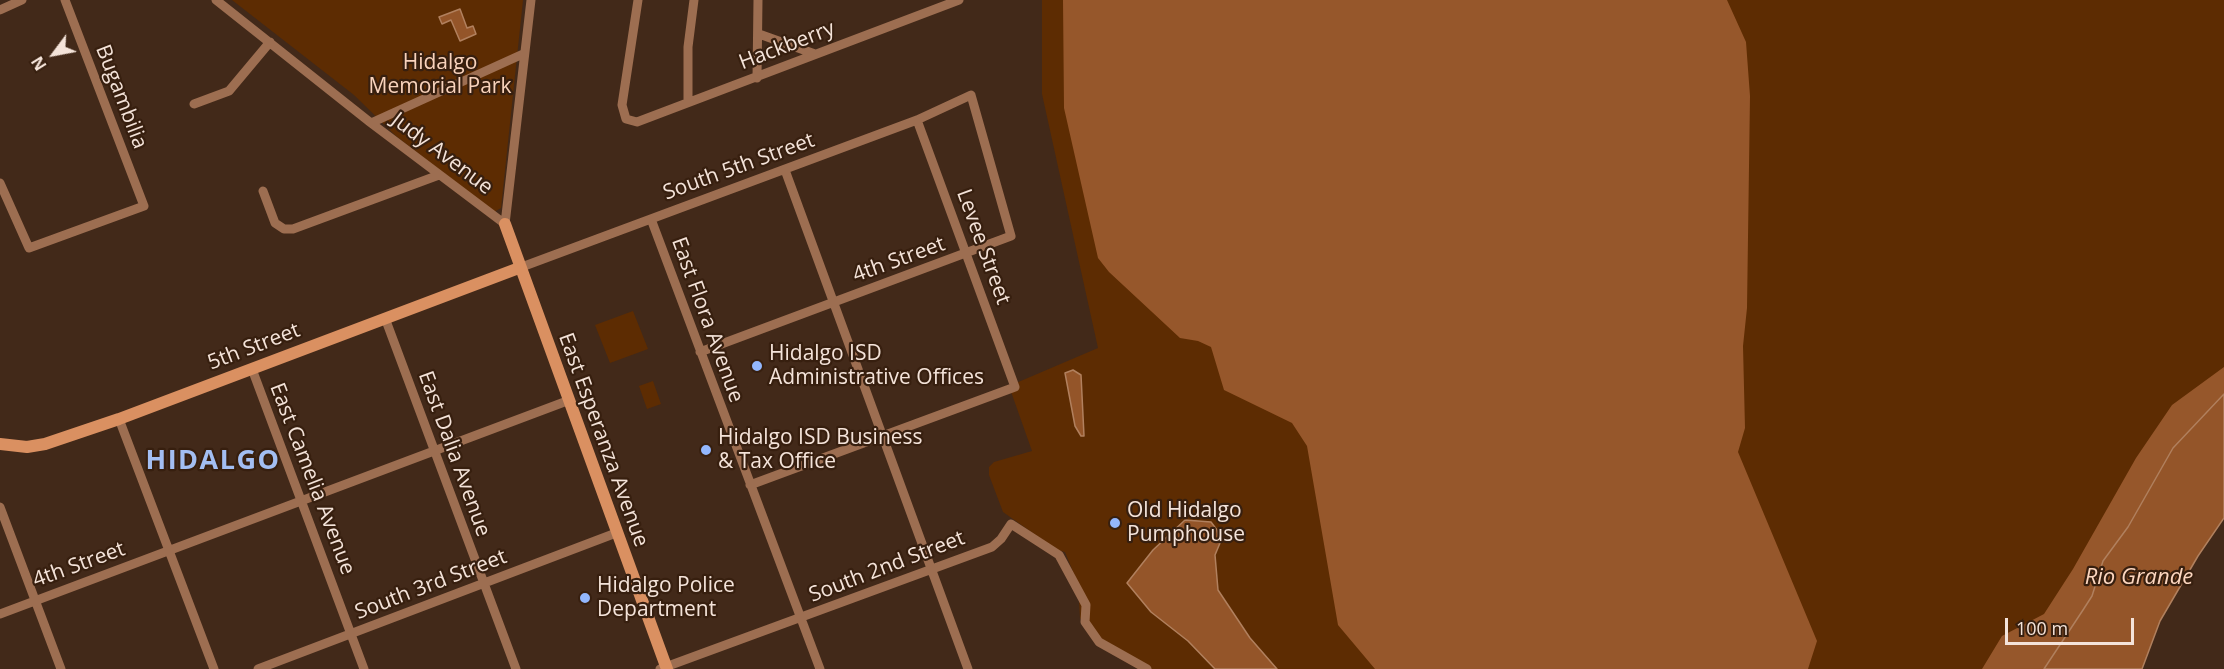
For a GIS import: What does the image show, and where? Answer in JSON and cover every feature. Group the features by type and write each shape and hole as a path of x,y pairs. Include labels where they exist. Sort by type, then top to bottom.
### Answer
{"street":[{"path":"0,10 22,0"},
{"name":"Bugambilia","path":"0,183 30,248 144,206 65,0"},
{"name":"Judy Avenue","path":"216,0 371,123 505,224"},
{"path":"505,224 531,0"},
{"name":"Hackberry","path":"638,0 622,105 626,119 637,122 959,0"},
{"path":"688,102 688,47 694,0"},
{"path":"756,78 759,34 758,0"},
{"path":"759,34 815,54"},
{"path":"194,104 229,91 270,42"},
{"path":"371,123 524,54"},
{"name":"South 5th Street","path":"519,268 917,120 971,95 1011,236"},
{"name":"Levee Street","path":"883,436 1015,387 917,120"},
{"path":"785,170 968,669"},
{"path":"263,191 275,224 284,229 293,229 439,175"},
{"name":"East Flora Avenue","path":"651,219 820,669"},
{"name":"East Esperanza Avenue","path":"505,224 664,668"},
{"name":"4th Street","path":"700,352 1011,236"},
{"name":"5th Street","path":"0,444 27,447 45,444 119,419 519,268"},
{"name":"East Dalia Avenue","path":"385,318 516,669"},
{"name":"East Camelia Avenue","path":"252,369 364,669"},
{"path":"433,451 567,401"},
{"path":"119,419 214,669"},
{"path":"750,485 883,436"},
{"name":"4th Street","path":"0,614 433,451"},
{"path":"0,507 61,669"},
{"name":"South 2nd Street","path":"664,668 996,544 1011,524 1059,555 1086,605 1085,622 1099,642 1147,669"},
{"name":"South 3rd Street","path":"258,669 616,533"}],"green space":[{"name":"Hidalgo Memorial Park","path":"232,0 523,0 501,208 494,212 396,136 354,95"},
{"path":"1042,0 2224,0 2224,394 2173,448 2044,669 1138,669 1099,646 1080,618 1078,584 1065,552 1057,550 1003,512 989,475 989,467 994,462 1032,451 1009,386 1098,348 1042,94"},
{"path":"633,311 648,349 610,363 595,325"},
{"path":"653,381 661,404 647,409 639,386"}],"shaded area":[{"path":"1063,0 1727,0 1746,42 1750,96 1747,308 1743,346 1745,428 1738,452 1817,641 1808,669 1375,669 1338,625 1307,446 1292,423 1224,390 1211,347 1198,341 1180,338 1109,272 1098,258 1064,108"},
{"path":"2224,367 2224,394 2173,448 2128,527 2103,561 2092,596 2044,669 1982,669 2002,636 2044,614 2073,569 2136,458 2172,405"}],"water":[{"path":"460,9 467,28 473,26 476,34 460,41 451,20 442,24 439,17"},
{"path":"1073,370 1081,375 1084,436 1081,436 1075,426 1065,373"},
{"name":"Rio Grande","path":"2224,394 2224,518 2198,556 2160,621 2142,669 2044,669 2092,596 2103,561 2128,527 2173,448"},
{"path":"1185,520 1211,522 1217,530 1220,543 1215,555 1218,590 1250,638 1277,669 1215,669 1188,641 1151,612 1127,583 1153,550"}],"place":[{"name":"Hidalgo ISD Administrative Offices","path":"757,366"},
{"name":"Hidalgo ISD Business & Tax Office","path":"706,450"},
{"name":"Old Hidalgo Pumphouse","path":"1115,523"},
{"name":"Hidalgo Police Department","path":"585,598"}],"district":[{"name":"HIDALGO","path":"213,461"}]}
